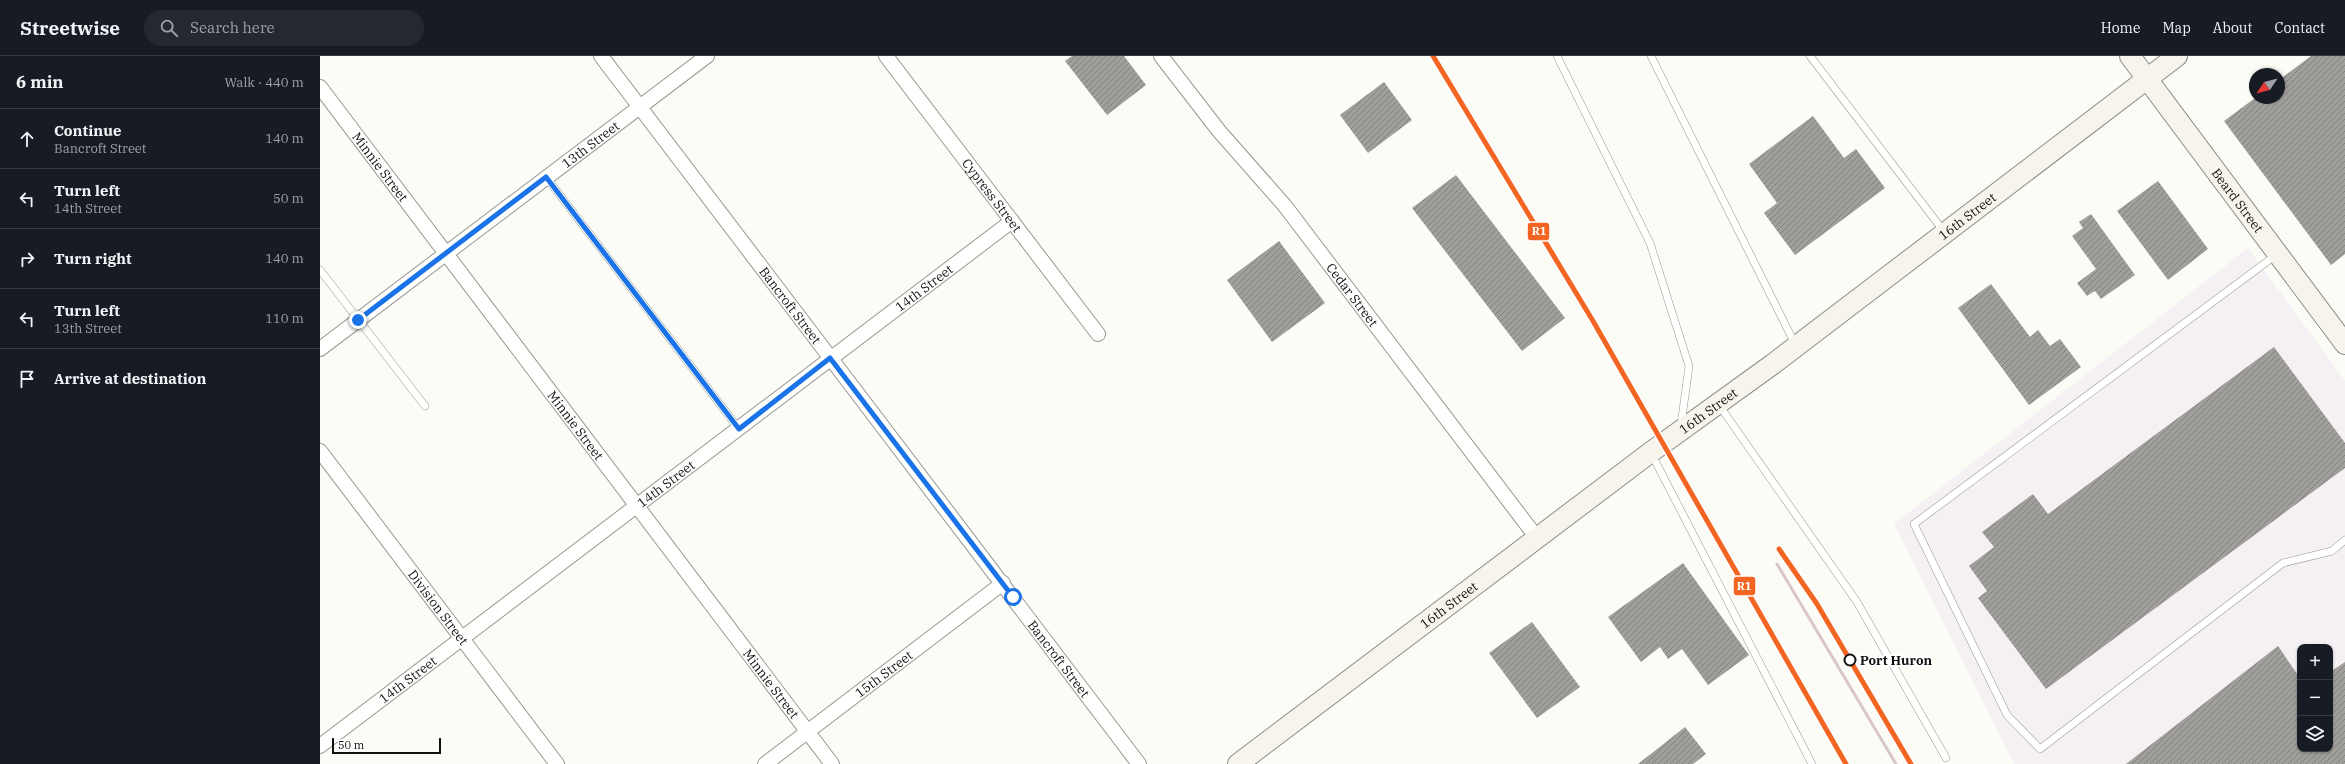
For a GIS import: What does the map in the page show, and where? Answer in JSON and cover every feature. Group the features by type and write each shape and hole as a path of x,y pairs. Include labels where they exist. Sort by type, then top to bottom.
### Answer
{"street":[{"name":"Bancroft Street","path":"601,56 1003,583 1139,764"},
{"name":"13th Street","path":"320,348 707,56"},
{"name":"Cypress Street","path":"886,56 1098,334"},
{"name":"Cedar Street","path":"1161,56 1219,131 1285,206 1537,538"},
{"name":"Beard Street","path":"2130,56 2345,344"},
{"name":"16th Street","path":"1238,764 1651,452 1796,346 2177,56"},
{"name":"Minnie Street","path":"320,87 832,764"},
{"name":"14th Street","path":"320,746 1012,221"},
{"name":"Division Street","path":"320,452 557,764"},
{"name":"15th Street","path":"765,764 1003,583"}],"lane":[{"path":"1557,56 1650,243 1689,366 1680,431"},
{"path":"1651,56 1796,346"},
{"path":"1810,56 1945,233"},
{"path":"546,177 739,429"},
{"path":"2278,254 1914,524 2007,715 2040,749 2283,563 2332,551 2345,540"},
{"path":"320,270 425,406"},
{"path":"1718,404 1857,602 1946,758"},
{"path":"1651,452 1812,764"}],"shaded area":[{"path":"2248,248 2345,381 2345,764 2014,764 1894,524"}],"building":[{"path":"1072,56 1124,56 1146,85 1107,115 1065,61"},
{"path":"2311,56 2345,56 2345,254 2331,265 2224,121 2249,102 2249,104 2285,104 2285,76"},
{"path":"1384,82 1412,120 1368,153 1340,115"},
{"path":"1813,116 1844,158 1856,149 1885,188 1795,255 1764,213 1777,203 1749,164"},
{"path":"1456,175 1565,318 1522,351 1412,208"},
{"path":"2158,181 2208,249 2168,280 2117,211"},
{"path":"2091,214 2135,275 2101,299 2095,291 2087,296 2077,283 2096,269 2072,236 2083,228 2079,222"},
{"path":"1279,241 1325,303 1272,342 1227,280"},
{"path":"1991,284 2030,337 2038,330 2050,346 2060,339 2081,367 2029,405 1958,308"},
{"path":"2274,347 2345,443 2345,468 2046,689 1978,598 1987,591 1969,566 1994,547 1982,532 2033,494 2048,514"},
{"path":"1683,563 1749,655 1708,685 1682,649 1668,659 1660,647 1641,662 1608,617"},
{"path":"1532,622 1580,687 1537,718 1489,653"},
{"path":"2278,646 2297,674 2297,752 2333,752 2333,670 2345,662 2345,764 2126,764"},
{"path":"1685,727 1706,754 1693,764 1638,764"}],"railway":[{"path":"1433,56 1593,321 1846,764"},
{"path":"1777,564 1896,764"}],"transit line":[{"name":"R1","path":"1433,56 1593,321 1846,764"},
{"name":"R1","path":"1779,549 1817,604 1911,764"}],"place":[{"name":"Port Huron","path":"1850,660"}],"route":[{"path":"358,320 546,177 739,429 830,358 1013,597"}]}
